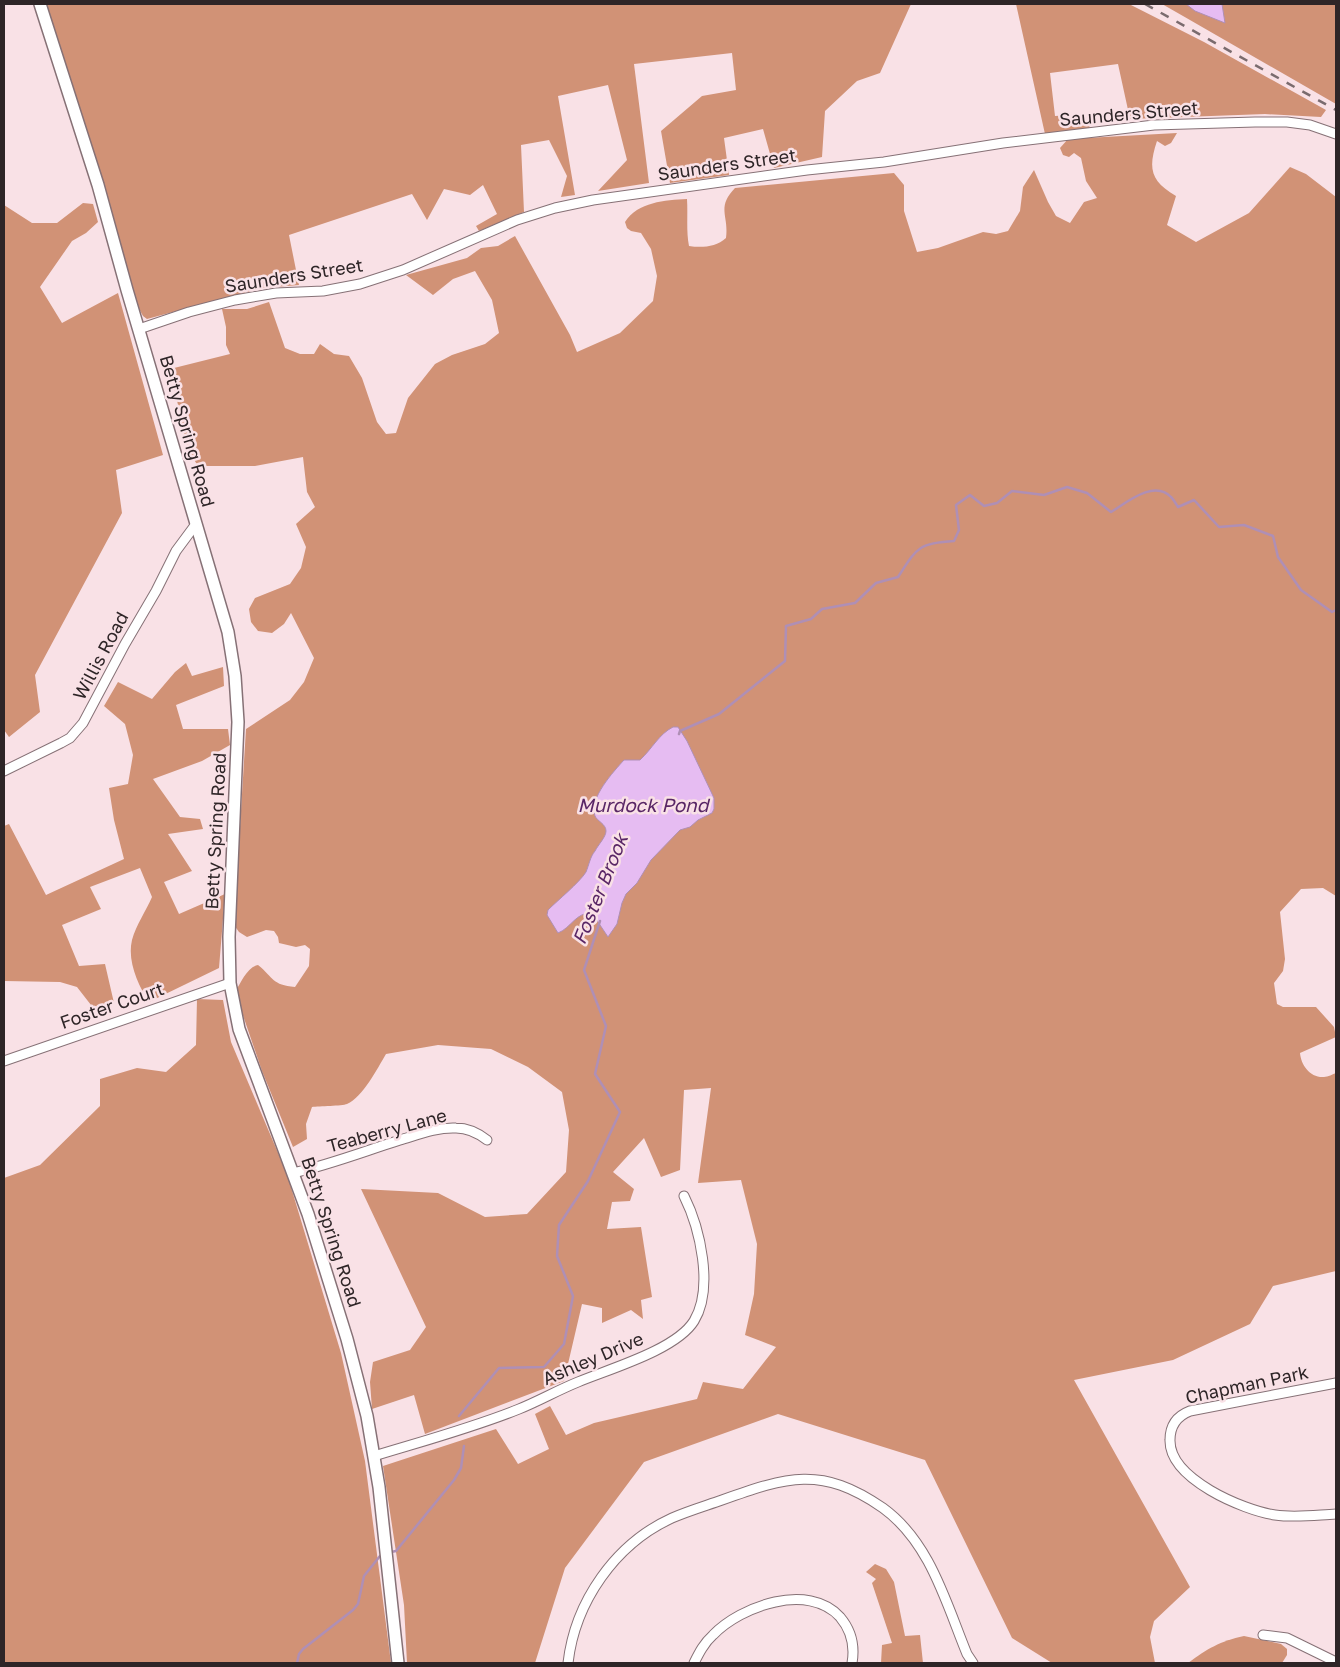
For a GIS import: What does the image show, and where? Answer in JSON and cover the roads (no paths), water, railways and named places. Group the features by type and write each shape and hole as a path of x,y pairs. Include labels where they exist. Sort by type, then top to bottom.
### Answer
{"street":[{"name":"Betty Spring Road","path":"40,4 98,185 228,632 236,691 238,740 229,936 230,983 243,1041 294,1173 352,1356 367,1416 374,1456 398,1663"},
{"name":"Saunders Street","path":"139,329 189,312 248,297 322,290 360,284 403,270 517,220 555,208 593,200 878,162 1024,140 1154,126 1248,122 1299,123 1316,126 1336,134"},
{"name":"Willis Road","path":"4,771 61,744 70,738 83,723 176,551 196,524"},
{"name":"Foster Court","path":"4,1061 230,983"},
{"name":"Teaberry Lane","path":"294,1173 446,1128 465,1129 481,1135 487,1140"},
{"name":"Ashley Drive","path":"374,1456 472,1426 519,1409 577,1382 659,1349 687,1330 698,1313 703,1277 699,1236 693,1213 684,1196"},
{"name":"Chapman Park","path":"1336,1383 1190,1411 1174,1422 1170,1446 1176,1461 1185,1472 1224,1498 1243,1507 1267,1514 1291,1517 1336,1514"},
{"path":"568,1663 576,1629 591,1594 620,1555 645,1534 672,1518 768,1484 792,1479 808,1479 833,1483 855,1491 884,1509 907,1530 917,1542 929,1564 967,1654 973,1663"},
{"path":"694,1663 709,1639 717,1630 732,1620 769,1604 802,1599 825,1605 842,1621 852,1640 852,1663"},
{"path":"1263,1635 1287,1638 1336,1662"}],"water":[{"path":"1186,4 1222,4 1225,23 1195,11"},
{"name":"Murdock Pond","path":"673,727 678,727 687,741 714,798 712,813 698,820 690,827 680,830 651,860 637,883 626,894 617,924 608,937 592,913 582,915 558,933 547,915 548,910 583,876 606,833 605,826 595,816 594,809 598,794 624,760 640,760"}],"waterway":[{"name":"Foster Brook","path":"679,734 680,731 719,714 785,661 786,626 811,619 822,609 855,603 876,583 898,577 910,559 920,549 933,543 954,541 959,530 956,505 970,495 984,506 997,503 1012,491 1044,495 1067,487 1087,493 1111,512 1148,491 1157,490 1164,492 1171,497 1178,507 1194,500 1219,527 1244,525 1273,536 1278,557 1301,590 1332,612 1336,610"},
{"name":"Foster Brook","path":"459,1416 499,1368 544,1367 564,1344 573,1296 557,1256 559,1225 588,1181 620,1112 595,1074 606,1026 584,970 600,921"},
{"name":"Foster Brook","path":"391,1552 396,1551 454,1480 461,1468 464,1446"},
{"name":"Foster Brook","path":"297,1663 299,1654 303,1649 358,1604 364,1576 380,1556"}],"railway":[{"path":"1145,4 1336,110"}]}
